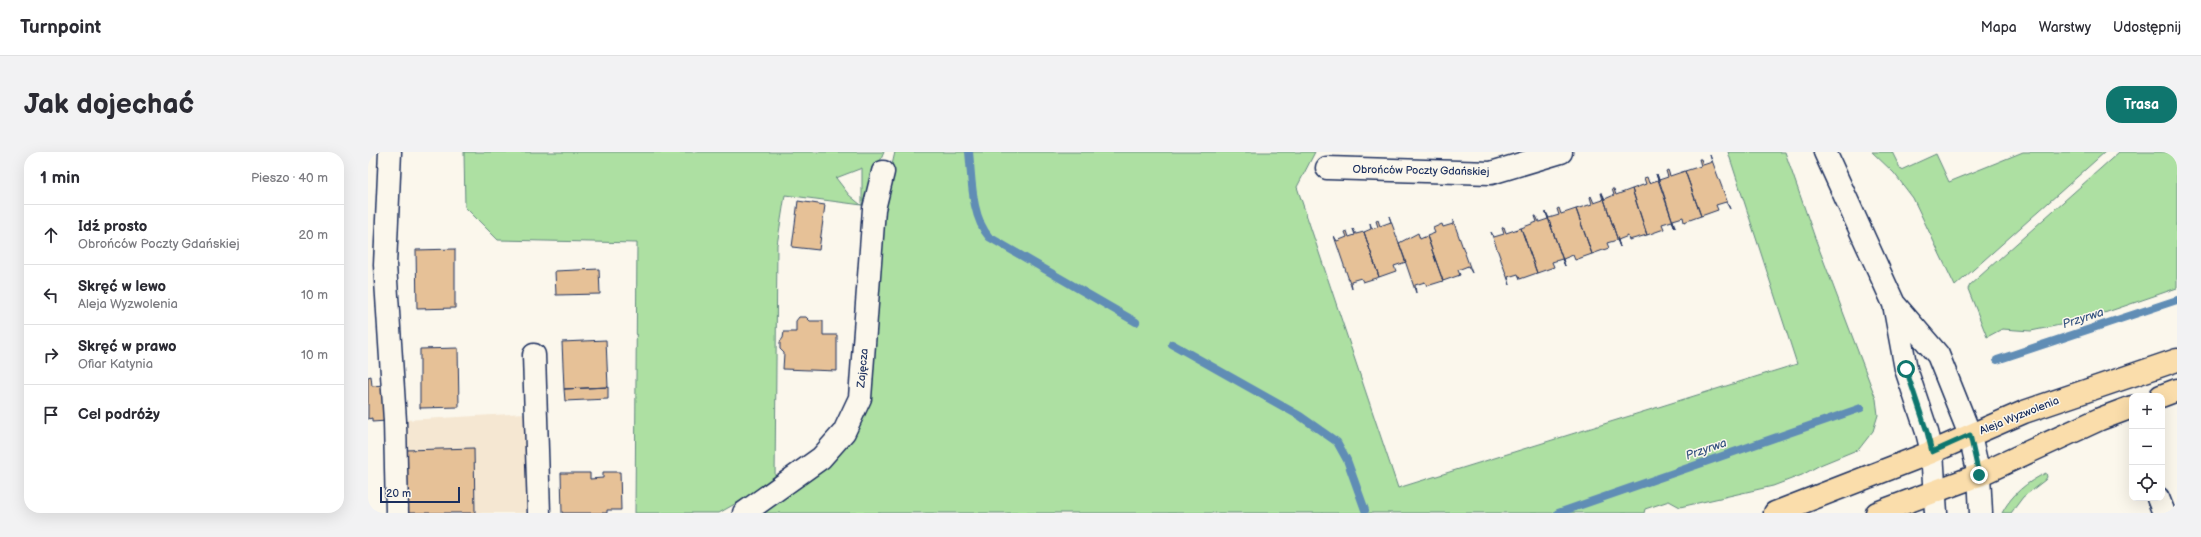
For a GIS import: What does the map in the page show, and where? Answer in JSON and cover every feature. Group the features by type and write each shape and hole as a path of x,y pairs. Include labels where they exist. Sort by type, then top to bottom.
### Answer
{"main road":[{"name":"Aleja Wyzwolenia","path":"1775,513 1932,452 2050,402 2177,360"},
{"path":"2165,394 2177,390"},
{"path":"1877,513 1936,502 1979,475 2100,419 2129,408"}],"street":[{"path":"390,152 384,265 395,421 397,513"},
{"name":"Obrońców Poczty Gdańskiej","path":"1327,168 1491,173 1561,152"},
{"path":"1825,152 1894,304 1906,369 1927,432 1932,452 1936,502"},
{"name":"Zajęcza","path":"744,513 821,458 844,432 860,398 874,209 883,172"},
{"path":"1894,304 1938,355 1970,435 1979,475 1981,513"},
{"path":"534,355 539,513"},
{"path":"2159,501 2164,513"}],"shaded area":[{"path":"544,412 545,513 388,513 388,421"}],"green space":[{"path":"464,152 884,152 862,205 862,168 836,178 849,195 861,205 785,195 777,245 775,481 719,513 635,513 637,243 498,240 465,207"},
{"path":"895,152 1315,152 1297,187 1398,488 1797,364 1728,152 1785,152 1815,238 1876,399 1878,415 1873,431 1859,449 1820,465 1802,475 1773,486 1680,507 1669,501 1645,509 1644,513 764,513 837,456 868,408 882,209"},
{"path":"1872,152 1892,152 1901,170 1936,154 1949,182 2023,152 2105,152 1955,286 1913,198 1894,173"},
{"path":"2119,152 2177,152 2177,288 2084,320 2031,331 2002,329 1987,337 1968,289 1970,285"},
{"path":"2046,473 2047,477 2045,480 2023,497 2011,513 2002,513 2015,494 2033,480"}],"building":[{"path":"1710,155 1730,209 1726,202 1716,205 1718,210 1701,216 1685,171 1701,166 1699,159 1701,159 1703,165 1712,162"},
{"path":"1668,170 1670,176 1685,171 1701,216 1684,222 1683,217 1673,220 1675,228 1659,180 1668,177 1666,171"},
{"path":"1656,174 1675,228 1672,221 1662,224 1664,229 1647,235 1632,189 1646,184 1644,178 1647,177 1649,183 1658,180"},
{"path":"1612,189 1614,189 1616,195 1632,189 1647,235 1629,240 1628,236 1618,240 1620,247 1602,193 1605,199 1614,195"},
{"path":"1601,193 1620,247 1617,240 1607,243 1609,248 1592,254 1576,209 1592,204 1591,196 1594,203 1603,200"},
{"path":"798,201 825,205 819,250 792,247"},
{"path":"1559,208 1561,214 1576,209 1592,254 1575,260 1573,255 1563,259 1565,266 1546,212 1549,218 1559,215 1557,209"},
{"path":"1546,212 1565,266 1562,259 1552,262 1554,267 1537,273 1521,228 1537,222 1535,216 1539,222 1548,219"},
{"path":"1389,216 1406,262 1394,266 1396,271 1379,277 1364,232 1371,229 1370,223 1372,229 1378,227 1376,221 1378,220 1380,226 1391,222"},
{"path":"1453,220 1472,273 1468,266 1458,270 1460,275 1443,281 1427,236 1435,233 1433,228 1442,224 1443,227 1453,224"},
{"path":"1504,227 1506,233 1521,228 1537,273 1520,279 1518,274 1508,277 1510,285 1491,232 1494,237 1504,234 1502,228"},
{"path":"1353,229 1356,234 1364,232 1379,277 1363,282 1361,278 1351,281 1352,289 1334,236 1337,241 1347,237 1345,232 1347,231 1349,237 1355,235"},
{"path":"1418,233 1420,239 1427,236 1443,281 1427,286 1425,282 1415,285 1416,293 1399,243"},
{"path":"455,249 455,308 417,309 416,250"},
{"path":"599,269 600,294 556,295 555,271"},
{"path":"799,317 806,317 810,321 823,321 823,335 837,335 837,371 783,369 784,353 780,349 780,342 783,338 784,332 796,332 796,321"},
{"path":"606,340 608,387 564,389 562,342"},
{"path":"458,348 459,407 420,408 420,349"},
{"path":"371,376 372,386 384,385 387,421 372,422 372,418 368,419 368,377"},
{"path":"608,387 608,399 565,401 564,389"},
{"path":"474,448 475,513 408,513 406,450"},
{"path":"603,472 620,472 621,510 607,510 607,513 562,513 561,473 590,473 590,479 603,478"}],"waterway":[{"path":"969,152 973,197 979,219 989,237 1136,322"},
{"name":"Przyrwa","path":"1997,360 2177,300"},
{"path":"1172,344 1300,416 1337,442 1347,460 1365,510"},
{"name":"Przyrwa","path":"1558,513 1861,408"}],"route":[{"path":"1906,369 1913,385 1932,452 1970,435 1979,475"}]}
